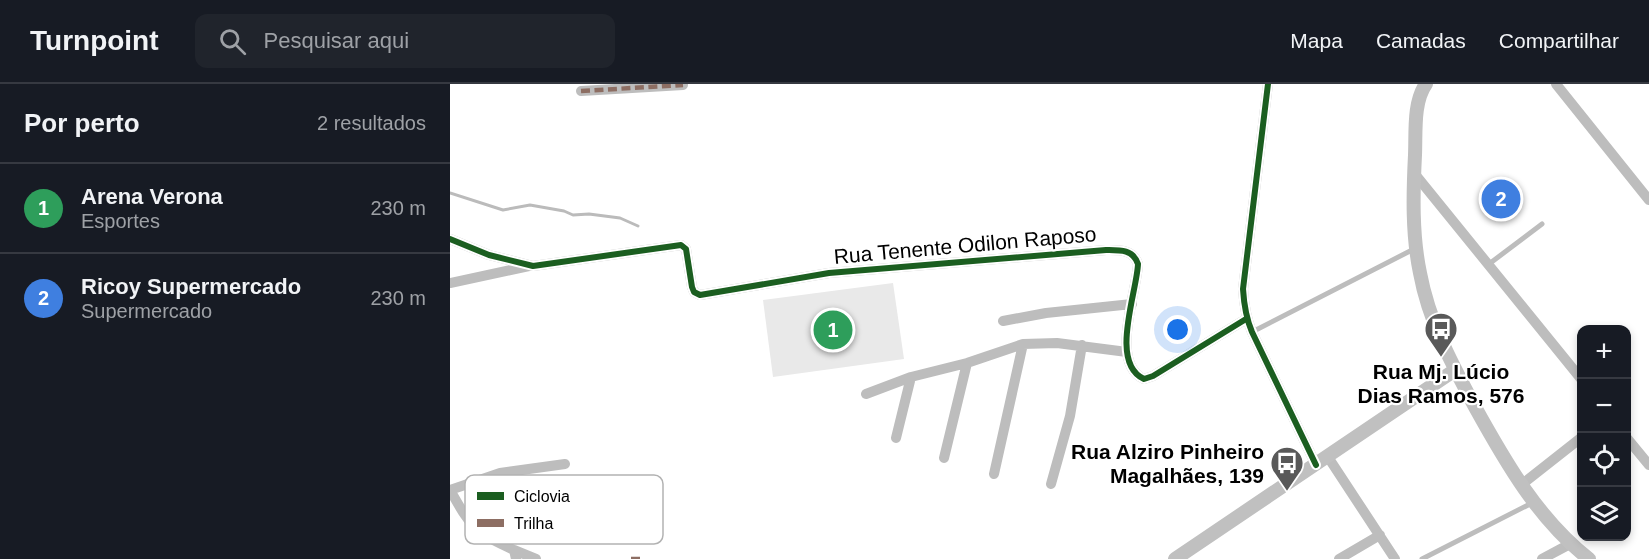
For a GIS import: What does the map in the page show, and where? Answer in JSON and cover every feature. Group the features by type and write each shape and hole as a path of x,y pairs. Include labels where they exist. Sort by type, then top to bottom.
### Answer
{"main road":[{"path":"1422,86 1414,173 1416,248 1431,314 1455,370 1521,485 1570,544 1589,559"},
{"path":"1175,559 1455,370"}],"street":[{"path":"1269,84 1243,289 1246,319 1322,461 1380,535 1395,559"},
{"path":"1556,84 1649,200"},
{"path":"581,91 615,86 682,85"},
{"path":"1414,173 1580,379"},
{"path":"450,239 501,259 532,266"},
{"name":"Rua Tenente Odilon Raposo","path":"532,266 681,245 686,249 694,292 700,295 850,271 1120,250 1135,256 1138,264 1127,327 1127,352"},
{"path":"501,259 502,272"},
{"path":"450,283 532,266"},
{"path":"1003,321 1046,313 1132,304"},
{"path":"866,394 911,376 967,363 1023,344 1057,343 1127,352 1137,375 1141,378 1148,378 1246,319"},
{"path":"994,474 1023,344"},
{"path":"1051,484 1070,416 1082,345"},
{"path":"944,458 967,363"},
{"path":"896,438 911,376"},
{"path":"1521,485 1577,440"},
{"path":"1631,443 1649,465"},
{"path":"492,475 565,464"},
{"path":"465,485 450,490 465,515"},
{"path":"1339,559 1380,535"},
{"path":"496,544 514,556 536,559"},
{"path":"1542,559 1570,544"}],"lane":[{"path":"1489,264 1542,224"},
{"path":"1252,332 1416,248"},
{"path":"1422,559 1534,502"}],"shaded area":[{"path":"893,283 904,359 773,377 763,300"}],"waterway":[{"path":"450,193 503,210 530,205 564,211 573,215 589,214 620,218 638,226"}],"marked path":[{"path":"581,91 683,85"},
{"path":"631,559 641,559"}],"cycle path":[{"path":"1268,84 1243,289 1244,300 1252,332 1316,465"},
{"path":"450,239 489,255 533,266 681,245 686,249 692,287 694,292 700,295 829,273 1106,250 1125,251 1133,255 1138,264 1126,343 1128,358 1134,371 1144,379 1153,376 1246,319"}],"place":[{"name":"Ricoy Supermercado","path":"1501,199"},
{"name":"Arena Verona","path":"833,330"},
{"name":"Rua Mj. Lúcio Dias Ramos, 576","path":"1441,358"},
{"name":"Rua Alziro Pinheiro Magalhães, 139","path":"1287,492"}]}
